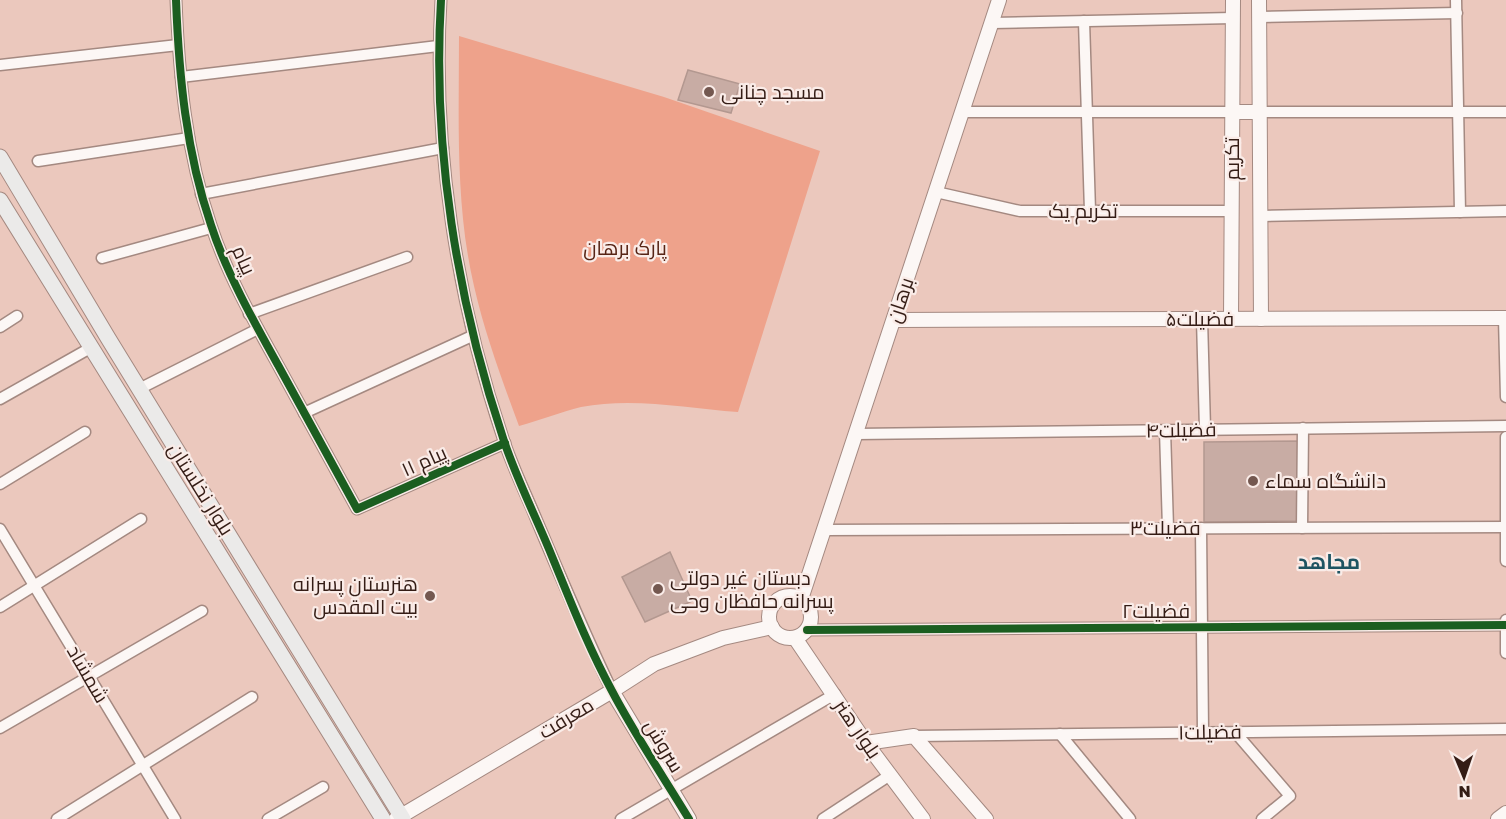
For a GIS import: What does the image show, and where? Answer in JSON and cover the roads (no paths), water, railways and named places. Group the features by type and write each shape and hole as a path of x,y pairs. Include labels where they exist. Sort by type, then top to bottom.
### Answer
{"main road":[{"name":"بلوار نخلستان","path":"0,158 400,818"},
{"name":"بلوار نخلستان","path":"0,200 384,819"},
{"path":"92,347 108,338"}],"street":[{"name":"پیام","path":"176,0 181,77 189,138 211,228 249,314 357,509"},
{"path":"441,0 438,46 443,148 455,240 472,336 505,443 579,621 612,691"},
{"name":"تکریم","path":"1231,319 1233,0"},
{"name":"تکریم","path":"1259,0 1261,318"},
{"path":"1456,0 1460,212"},
{"name":"برهان","path":"801,599 992,23 997,1"},
{"path":"992,23 1457,13"},
{"path":"1084,21 1090,211"},
{"path":"0,65 178,45"},
{"path":"181,77 438,46"},
{"path":"962,112 1506,112"},
{"path":"38,161 189,138"},
{"path":"201,194 443,148"},
{"name":"تکریم یک","path":"936,192 1020,211 1232,211"},
{"path":"1261,216 1506,211"},
{"path":"102,258 211,228"},
{"path":"249,314 406,257"},
{"path":"0,327 17,316"},
{"path":"1505,318 1506,397"},
{"name":"فضیلت۵","path":"894,320 1505,318"},
{"path":"1202,319 1205,429"},
{"path":"140,389 258,329"},
{"path":"304,413 472,336"},
{"path":"0,399 92,347"},
{"name":"فضیلت۴","path":"856,434 1506,426"},
{"path":"1302,428 1302,528"},
{"path":"1165,430 1168,528"},
{"path":"0,484 85,432"},
{"path":"1506,437 1506,561"},
{"name":"پیام ۱۱","path":"357,509 505,443"},
{"path":"0,607 141,519"},
{"name":"فضیلت۳","path":"824,530 1505,527"},
{"path":"1201,528 1203,732"},
{"name":"شمشاد","path":"0,529 175,819"},
{"path":"788,596 801,599 806,604 811,617 801,634 784,637 775,633 768,614 775,601 788,596"},
{"path":"0,728 202,610"},
{"path":"1506,620 1506,652"},
{"name":"فضیلت۲","path":"801,634 1203,627 1506,625"},
{"name":"معرفت","path":"400,818 654,664 723,638 772,627"},
{"name":"بلوار هنر","path":"801,634 866,743 923,819"},
{"name":"سروش","path":"612,691 688,819"},
{"path":"621,819 835,694"},
{"path":"57,819 252,698"},
{"name":"فضیلت۱","path":"914,736 1506,729"},
{"path":"1235,732 1290,796 1262,819"},
{"path":"1060,734 1130,819"},
{"path":"866,743 914,736 986,819"},
{"path":"824,819 890,775"},
{"path":"268,819 323,788"},
{"path":"1498,819 1506,813"}],"place":[{"name":"مسجد چنانی","path":"709,92"},
{"name":"دانشگاه سماء","path":"1253,481"},
{"name":"دبستان غیر دولتی پسرانه حافظان وحی","path":"658,589"},
{"name":"هنرستان پسرانه بیت المقدس","path":"430,596"}],"district":[{"name":"مجاهد","path":"1329,562"}],"park label":[{"name":"پارک برهان","path":"625,248"}]}
